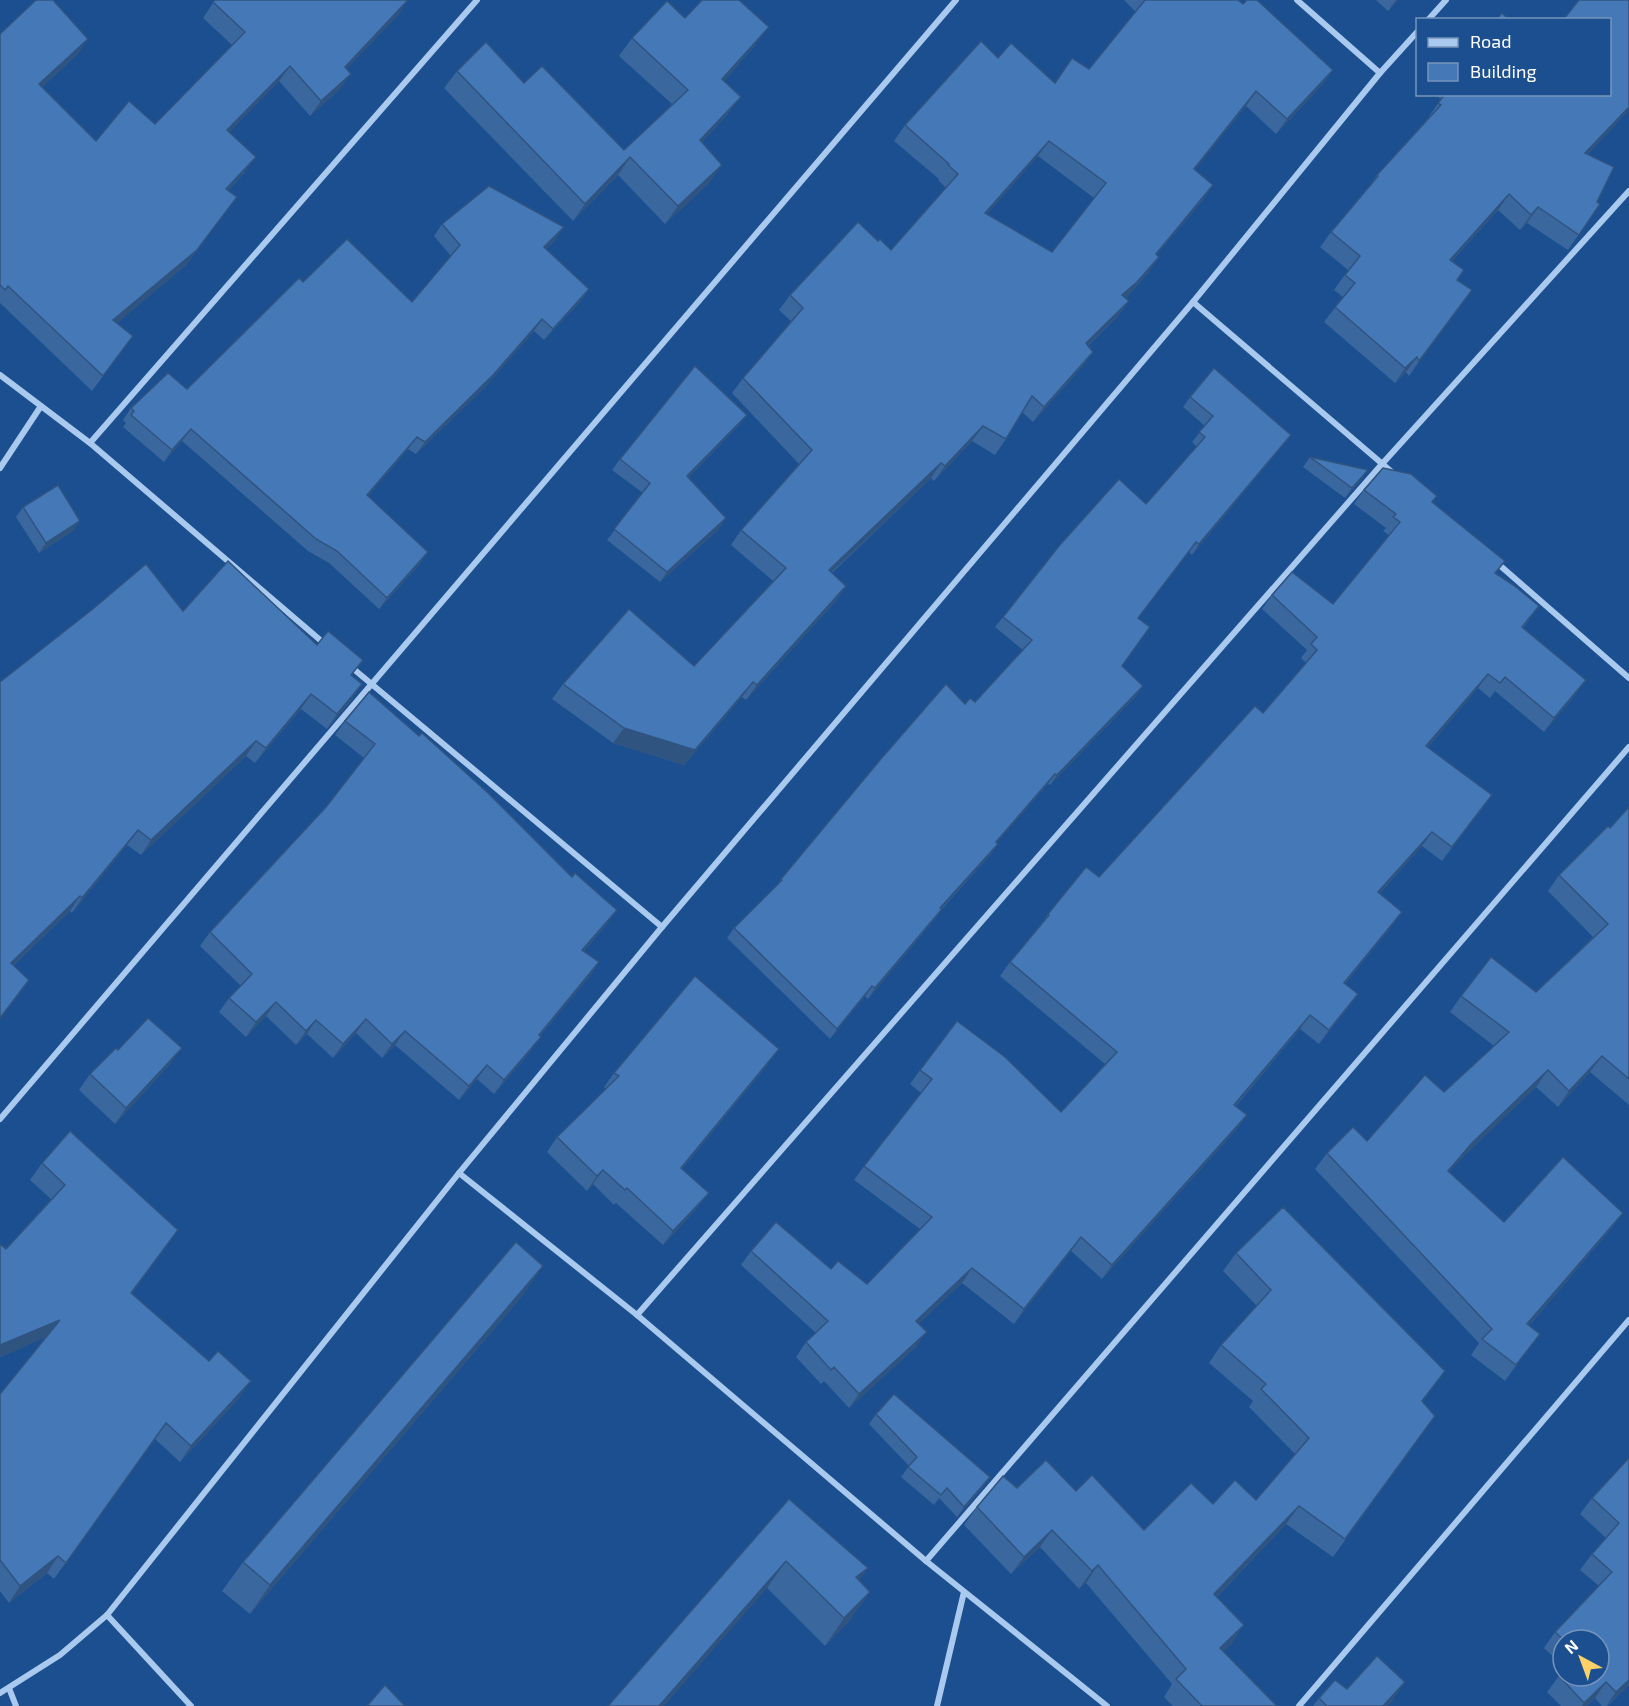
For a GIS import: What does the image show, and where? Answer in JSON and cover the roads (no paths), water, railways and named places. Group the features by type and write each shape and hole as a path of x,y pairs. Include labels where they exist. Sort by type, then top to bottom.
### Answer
{"street":[{"path":"90,443 477,0"},
{"path":"0,1119 956,0"},
{"path":"1297,0 1380,73"},
{"path":"1430,18 1446,0"},
{"path":"0,1693 60,1655 107,1615 459,1173 662,927 1193,302 1380,73 1416,34"},
{"path":"637,1315 1382,464 1629,191"},
{"path":"1193,302 1400,479"},
{"path":"0,375 90,443 329,648"},
{"path":"0,468 41,406"},
{"path":"1488,555 1629,678"},
{"path":"346,663 662,927"},
{"path":"926,1562 1629,747"},
{"path":"459,1173 637,1315 926,1562 1107,1706"},
{"path":"1299,1706 1629,1320"},
{"path":"937,1706 964,1592"},
{"path":"107,1615 191,1706"},
{"path":"9,1688 16,1706"}]}
